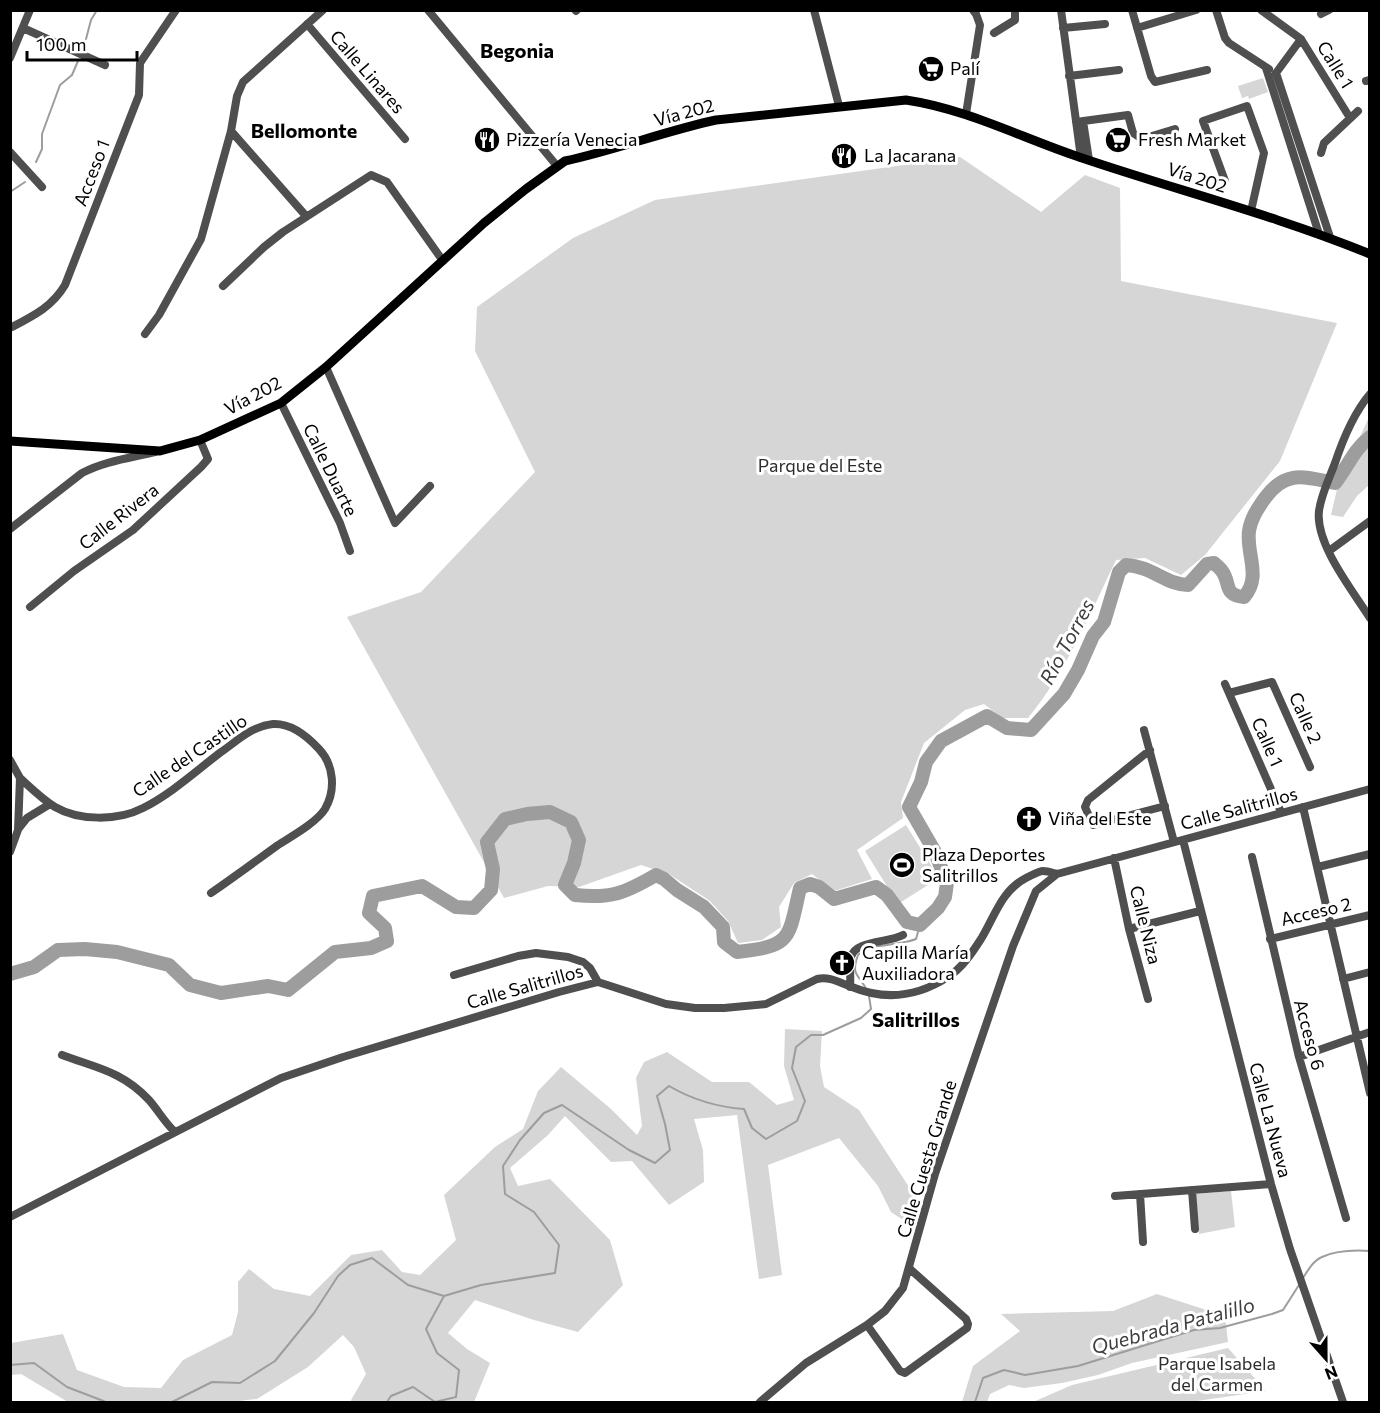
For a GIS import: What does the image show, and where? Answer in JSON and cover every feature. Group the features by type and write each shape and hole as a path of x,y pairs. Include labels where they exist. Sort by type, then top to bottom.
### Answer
{"main road":[{"name":"Vía 202","path":"10,441 160,451 200,440 281,404 326,367 526,189 557,166 716,120 906,99 929,103 966,114 1085,159 1330,237 1370,254"}],"street":[{"path":"10,58 30,10"},
{"name":"Acceso 1","path":"10,328 44,310 59,295 65,285 139,95 140,63 176,10"},
{"path":"145,334 159,315 201,239 231,131 237,96 243,82 323,10"},
{"path":"428,10 557,166"},
{"path":"814,10 839,106"},
{"path":"966,114 980,25 973,10"},
{"path":"994,33 1015,20 1015,10"},
{"path":"1061,10 1069,76 1085,159"},
{"path":"1132,10 1150,76 1155,82 1207,70"},
{"path":"1137,28 1196,10"},
{"path":"1216,10 1225,38 1229,43 1266,68 1276,72"},
{"name":"Calle 1","path":"1261,10 1301,39 1350,118"},
{"name":"Calle Linares","path":"307,24 405,139"},
{"path":"1063,28 1105,24"},
{"path":"23,28 105,64"},
{"path":"1276,72 1301,39"},
{"path":"1266,68 1291,132 1309,188 1330,237"},
{"path":"1069,76 1119,70"},
{"path":"1276,72 1291,132"},
{"path":"1225,181 1203,121 1247,106 1264,153 1251,211"},
{"path":"1321,153 1324,143 1358,111"},
{"path":"1079,121 1128,115 1133,133 1142,139 1175,129"},
{"path":"231,131 306,216"},
{"path":"10,152 42,187"},
{"path":"223,286 264,246 371,175 387,182 443,261"},
{"path":"1309,188 1319,234"},
{"path":"326,367 394,523 430,486"},
{"path":"1370,394 1362,404 1344,438 1319,513 1320,525 1329,551 1370,618"},
{"name":"Calle Duarte","path":"281,404 340,523 350,551"},
{"name":"Calle Rivera","path":"30,607 74,571 133,530 201,467 208,459 200,440"},
{"path":"10,529 82,473 121,459 160,451"},
{"path":"1329,551 1370,521"},
{"name":"Calle 2","path":"1229,693 1272,682 1310,767"},
{"name":"Calle 1","path":"1225,684 1281,812"},
{"name":"Calle del Castillo","path":"20,778 50,804 71,814 112,816 142,809 250,731 274,724 283,725 305,735 325,755 331,770 332,784 324,811 302,829 211,892"},
{"path":"1144,730 1174,842"},
{"path":"1150,750 1088,800 1085,807 1093,825 1165,806"},
{"path":"10,760 20,778 18,830"},
{"name":"Calle Salitrillos","path":"10,1217 281,1078 366,1050 598,981 666,1004 695,1008 766,1004 817,979 826,977 874,994 892,996 912,994 948,976 962,965 981,939 997,906 1008,892 1019,882 1042,871 1057,874 1370,789"},
{"path":"10,852 18,830 27,818 50,804"},
{"path":"1303,807 1369,1092"},
{"name":"Calle La Nueva","path":"1183,840 1271,1184 1290,1249 1343,1402"},
{"path":"1318,867 1370,854"},
{"name":"Acceso 6","path":"1252,857 1299,1057 1346,1218"},
{"name":"Calle Niza","path":"1114,858 1129,929 1148,999"},
{"name":"Calle Cuesta Grande","path":"760,1402 806,1363 885,1311 903,1288 935,1174 1013,946 1036,891 1057,874"},
{"path":"1129,929 1200,911"},
{"name":"Acceso 2","path":"1270,939 1370,915"},
{"path":"850,987 851,957 854,950 860,946 895,939 903,935"},
{"path":"454,975 518,956 537,953 568,957 584,962 598,981"},
{"path":"1342,979 1370,972"},
{"path":"1299,1057 1370,1032"},
{"path":"62,1055 92,1064 136,1088 175,1132"},
{"path":"1115,1196 1271,1184"},
{"path":"1192,1190 1195,1229"},
{"path":"1140,1194 1143,1242"},
{"path":"867,1325 900,1371 905,1372 967,1328 966,1319 910,1269"}],"green space":[{"path":"1263,78 1268,92 1249,99 1248,96 1242,98 1238,86"},
{"name":"Parque del Este","path":"960,157 1041,212 1085,175 1120,188 1121,281 1337,323 1280,461 1205,555 1181,575 1145,558 1116,560 1066,662 1028,718 1002,718 984,704 965,710 924,743 901,802 903,818 857,850 872,879 834,891 812,874 794,883 779,907 781,927 762,940 738,943 728,921 710,901 669,874 641,865 579,887 548,886 504,898 347,617 421,592 535,472 475,351 477,307 573,238 655,200"},
{"path":"1369,417 1369,485 1357,496 1343,517 1331,515 1338,485"},
{"name":"Plaza Deportes Salitrillos","path":"906,825 939,878 898,904 865,851"},
{"path":"785,1029 822,1031 820,1066 824,1087 859,1110 920,1204 911,1225 891,1212 878,1186 839,1138 768,1165 782,1275 759,1279 737,1115 694,1119 703,1150 704,1182 669,1205 632,1161 611,1162 565,1116 548,1135 510,1168 518,1186 550,1179 610,1240 623,1285 578,1332 475,1300 448,1333 467,1349 490,1363 474,1402 350,1402 366,1374 354,1347 343,1335 308,1367 257,1399 230,1402 68,1402 21,1374 11,1375 11,1343 63,1334 77,1370 124,1387 161,1388 183,1360 232,1335 238,1312 238,1282 249,1269 274,1289 310,1296 351,1255 382,1250 402,1272 420,1275 456,1240 444,1195 495,1147 523,1129 538,1091 561,1067 611,1109 637,1135 642,1126 636,1078 644,1062 667,1052 712,1082 749,1082 777,1105 794,1100 784,1066"},
{"path":"1231,1191 1235,1227 1199,1234 1196,1194"},
{"path":"1157,1294 1225,1316 1228,1342 1132,1363 1098,1375 1062,1383 1024,1388 1009,1385 990,1394 987,1402 962,1402 973,1366 1020,1331 1001,1314 1113,1311"},
{"name":"Parque Isabela del Carmen","path":"1228,1348 1266,1391 1190,1402 1033,1402 1072,1385"}],"waterway":[{"path":"86,39 91,20 97,10"},
{"path":"36,162 42,149 42,134 60,85 72,75 78,61"},
{"path":"10,192 25,182"},
{"name":"Río Torres","path":"10,974 34,967 58,950 85,949 117,952 169,965 190,985 221,993 268,986 288,990 335,952 371,948 387,941 385,928 369,913 373,896 422,886 456,907 474,908 491,890 493,869 487,842 505,819 550,812 571,822 579,840 574,863 565,885 575,895 598,896 617,893 656,875 704,907 723,927 724,942 737,952 769,947 785,937 790,929 800,888 810,884 819,887 834,899 876,887 887,895 907,922 920,925 938,908 945,897 947,883 935,852 909,807 921,782 926,762 941,741 987,716 1007,728 1031,730 1064,694 1078,670 1093,636 1104,622 1119,572 1126,565 1135,566 1173,582 1188,585 1207,564 1214,563 1225,575 1230,591 1237,596 1244,597 1249,589 1253,573 1249,540 1250,526 1265,498 1281,483 1297,477 1335,483 1355,453 1370,437"},
{"path":"867,991 855,972 858,955 869,948 916,939 920,925"},
{"path":"172,1402 212,1382 240,1383 275,1361 314,1313 338,1276 350,1265 372,1258 408,1285 444,1296 481,1285 555,1273 559,1245 534,1212 505,1194 503,1166 520,1140 544,1113 562,1105 629,1150 655,1163 670,1150 657,1096 669,1086 705,1102 744,1109 752,1128 766,1139 797,1121 805,1101 792,1068 796,1047 811,1035 823,1035 861,1018 871,1009 869,996"},
{"name":"Quebrada Patalillo","path":"1303,1278 1319,1258 1345,1251 1370,1251"},
{"name":"Quebrada Patalillo","path":"975,1402 983,1378 1004,1370 1025,1375 1078,1366 1194,1330 1220,1328 1272,1314 1283,1310 1299,1285"},
{"path":"387,1402 391,1396 413,1387 435,1402 456,1397 459,1370 437,1353 426,1329 444,1296"},
{"path":"10,1365 34,1363 67,1387 106,1402"}],"place":[{"name":"Palí","path":"931,69"},
{"name":"Pizzería Venecia","path":"487,140"},
{"name":"Fresh Market","path":"1118,140"},
{"name":"La Jacarana","path":"844,156"},
{"name":"Viña del Este","path":"1029,819"},
{"name":"Plaza Deportes Salitrillos","path":"902,865"},
{"name":"Capilla María Auxiliadora","path":"842,963"}],"district":[{"name":"Begonia","path":"517,51"},
{"name":"Bellomonte","path":"304,131"},
{"name":"Salitrillos","path":"916,1020"}]}
